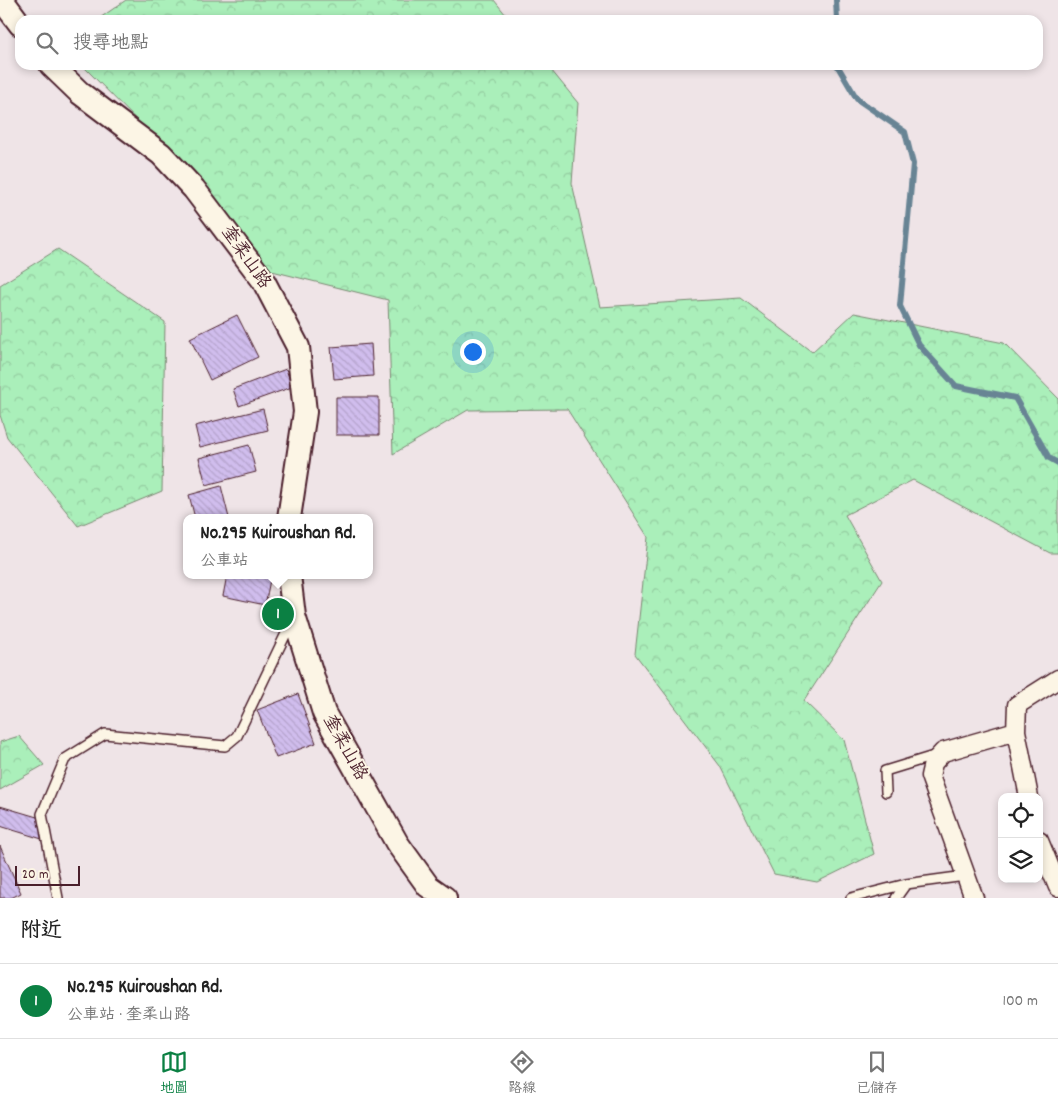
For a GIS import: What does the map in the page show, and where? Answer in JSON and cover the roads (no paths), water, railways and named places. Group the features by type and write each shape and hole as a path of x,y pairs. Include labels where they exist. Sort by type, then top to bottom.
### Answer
{"street":[{"path":"2,0 15,17"},
{"name":"奎柔山路","path":"56,70 80,93 161,154 194,189 263,280 298,347 304,412 290,514"},
{"name":"奎柔山路","path":"289,579 294,616 324,713 397,843 428,886 445,898"},
{"path":"1028,793 1016,732 1017,705 1058,678"},
{"path":"974,898 930,776 933,763 943,752 1016,732"},
{"path":"1043,851 1058,887"}],"lane":[{"path":"58,898 42,814 65,759 106,734 225,746 237,736 294,616"},
{"path":"886,792 885,771 943,752"},
{"path":"851,898 906,884 965,876"},
{"path":"896,898 906,884"}],"waterway":[{"path":"836,0 837,15"},
{"path":"840,70 857,99 905,132 913,164 900,306 919,345 956,386 1015,398 1049,458 1058,463"}],"place":[{"name":"No.295 Kuiroushan Rd.","path":"278,614"}]}
